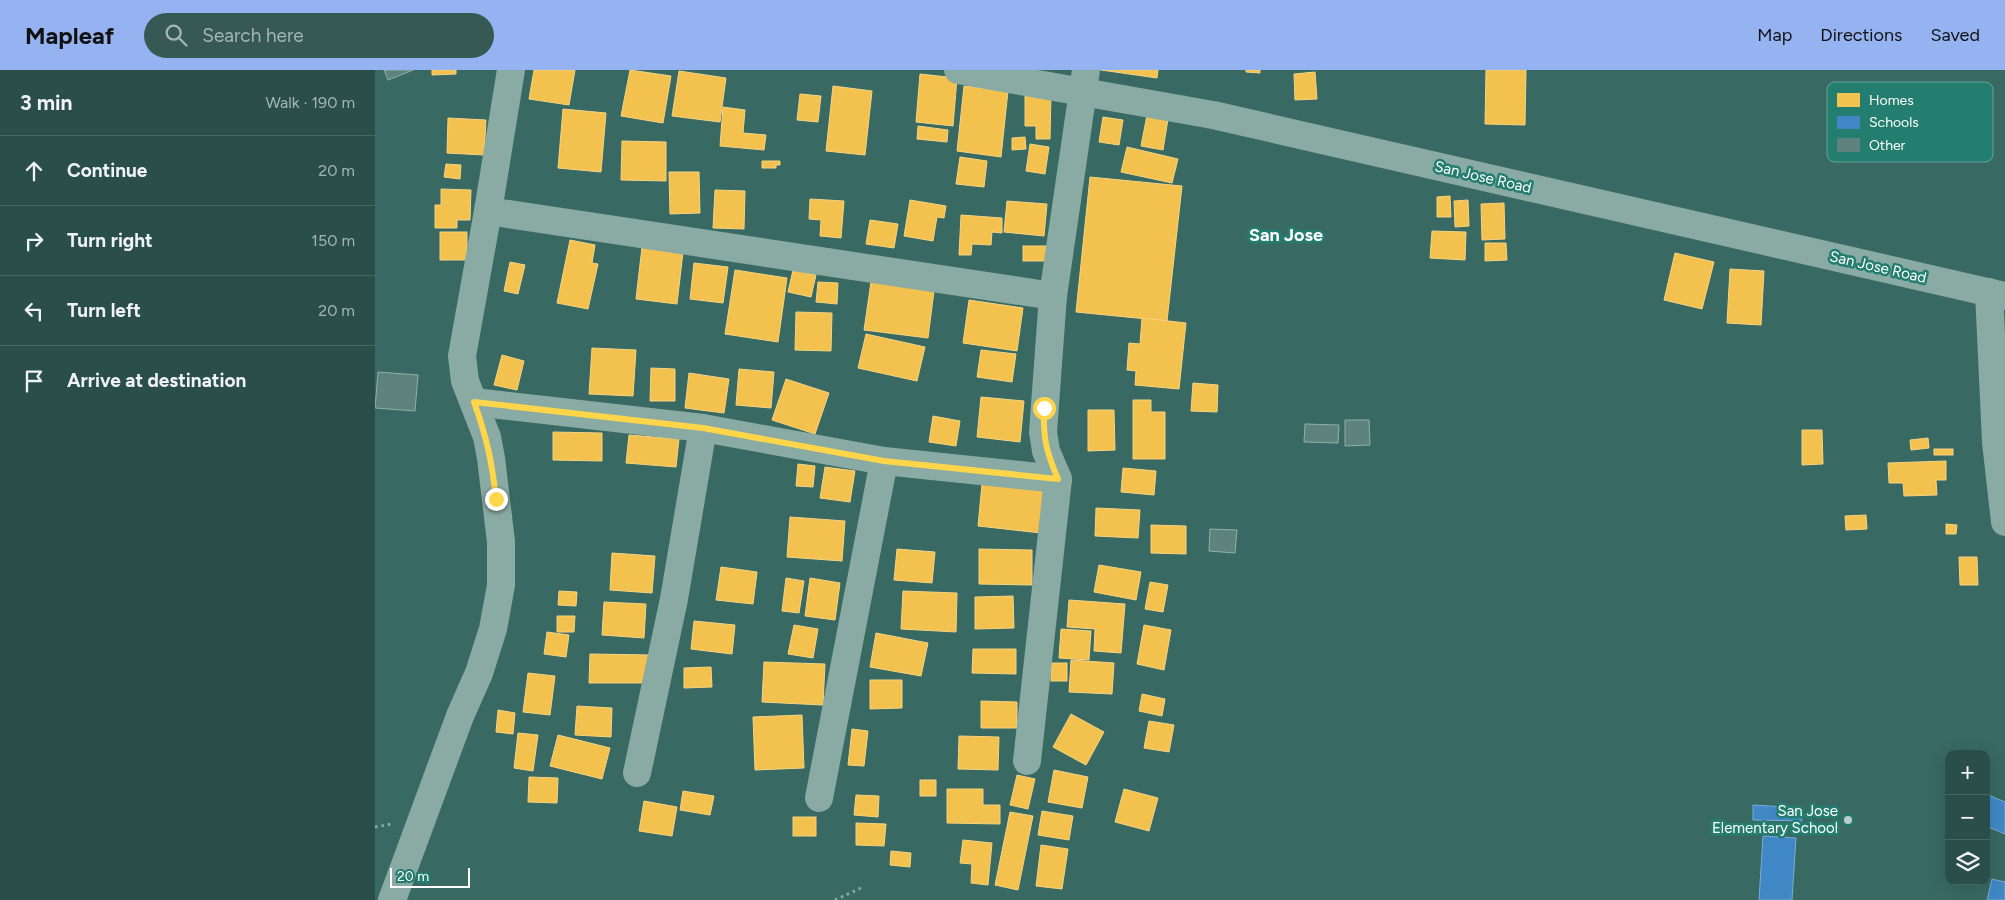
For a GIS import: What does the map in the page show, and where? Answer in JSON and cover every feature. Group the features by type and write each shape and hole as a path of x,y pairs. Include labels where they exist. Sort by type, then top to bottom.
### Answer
{"street":[{"path":"392,900 459,716 479,673 493,629 501,584 501,542 491,458 487,437 465,380 462,356 511,70"},
{"name":"San Jose Road","path":"958,70 1085,81 1213,115 1997,294"},
{"path":"1027,760 1058,479 1046,451 1043,432 1053,296 1085,81"},
{"path":"488,211 1053,296"},
{"path":"1997,294 1996,442 2005,522"},
{"path":"474,402 703,428 884,461 1058,479"},
{"path":"637,772 674,599 703,428"},
{"path":"819,798 884,461"}],"path":[{"path":"835,900 861,888"}],"building: Homes":[{"path":"432,70 456,70 456,74 432,75"},
{"path":"534,70 575,70 569,105 529,99"},
{"path":"630,70 671,76 663,123 621,116"},
{"path":"1101,70 1158,70 1157,78"},
{"path":"1246,70 1260,70 1260,73 1246,72"},
{"path":"1486,70 1526,70 1525,125 1485,124"},
{"path":"679,71 726,78 720,122 672,116"},
{"path":"1315,72 1317,99 1295,100 1294,74"},
{"path":"920,74 957,78 953,126 916,122"},
{"path":"833,86 872,91 865,155 826,151"},
{"path":"964,86 1008,91 1001,157 957,151"},
{"path":"800,94 821,96 818,122 797,120"},
{"path":"1025,95 1051,95 1050,139 1036,139 1036,126 1025,126"},
{"path":"723,107 745,110 743,133 766,135 764,150 720,146"},
{"path":"563,109 606,113 601,172 558,168"},
{"path":"1147,115 1168,119 1163,150 1141,146"},
{"path":"1103,117 1123,120 1119,145 1099,142"},
{"path":"448,118 486,120 484,155 447,153"},
{"path":"918,126 948,130 947,142 917,139"},
{"path":"1025,137 1026,149 1012,150 1012,138"},
{"path":"622,141 666,142 666,181 621,180"},
{"path":"1030,144 1049,147 1045,174 1026,171"},
{"path":"1127,147 1178,159 1172,183 1121,172"},
{"path":"960,157 987,161 984,187 956,184"},
{"path":"762,161 780,161 780,165 776,165 776,168 762,168"},
{"path":"446,164 461,165 460,179 444,177"},
{"path":"669,172 699,172 700,213 670,214"},
{"path":"1090,177 1182,186 1167,321 1076,312"},
{"path":"441,189 471,190 470,220 457,220 457,228 435,228 435,205 441,205"},
{"path":"715,190 745,191 744,229 713,228"},
{"path":"1450,196 1451,217 1437,217 1437,197"},
{"path":"810,199 844,201 841,238 820,236 821,220 809,219"},
{"path":"910,200 946,206 944,218 937,217 933,241 904,236"},
{"path":"1468,200 1469,226 1455,227 1454,201"},
{"path":"1007,201 1047,204 1044,236 1004,232"},
{"path":"1504,203 1505,239 1482,240 1481,204"},
{"path":"961,215 1002,218 1002,233 992,232 991,245 972,244 971,255 959,255"},
{"path":"870,220 898,224 894,248 866,244"},
{"path":"1432,231 1466,232 1465,260 1430,258"},
{"path":"440,232 467,232 467,260 440,260"},
{"path":"570,240 595,245 592,263 598,264 588,309 557,303"},
{"path":"1485,243 1506,243 1507,260 1485,261"},
{"path":"1023,246 1046,246 1046,261 1023,261"},
{"path":"642,247 683,252 677,304 636,299"},
{"path":"1675,253 1714,262 1702,309 1664,300"},
{"path":"510,262 525,265 518,294 504,291"},
{"path":"694,263 728,267 723,303 690,299"},
{"path":"1730,269 1764,271 1761,325 1727,323"},
{"path":"735,270 787,278 778,342 725,334"},
{"path":"793,270 816,275 811,297 788,292"},
{"path":"818,282 838,283 837,304 816,302"},
{"path":"871,282 934,291 928,338 864,330"},
{"path":"969,300 1023,308 1017,351 963,343"},
{"path":"796,312 832,313 831,351 795,350"},
{"path":"1142,318 1186,323 1179,389 1135,385 1136,371 1127,370 1129,343 1140,344"},
{"path":"866,334 925,347 917,381 858,368"},
{"path":"592,348 636,350 633,396 589,394"},
{"path":"981,350 1016,354 1012,382 977,377"},
{"path":"502,355 524,361 517,390 494,385"},
{"path":"651,368 675,369 675,401 650,401"},
{"path":"739,369 774,372 771,408 736,405"},
{"path":"689,373 729,379 724,413 685,408"},
{"path":"786,379 829,393 815,434 772,420"},
{"path":"1193,383 1218,385 1217,412 1191,411"},
{"path":"981,397 1024,401 1020,442 977,437"},
{"path":"1133,400 1151,400 1151,412 1165,412 1165,459 1133,459"},
{"path":"1088,410 1114,410 1115,450 1088,451"},
{"path":"933,416 960,421 956,446 929,442"},
{"path":"1802,430 1822,430 1823,464 1802,465"},
{"path":"553,432 602,433 602,461 553,460"},
{"path":"629,435 679,439 676,467 626,463"},
{"path":"1928,438 1929,448 1911,450 1910,440"},
{"path":"1934,449 1953,449 1953,455 1934,455"},
{"path":"1946,461 1946,480 1936,480 1937,495 1904,496 1903,483 1889,483 1888,463"},
{"path":"798,464 815,466 813,487 796,486"},
{"path":"825,467 855,471 850,502 820,498"},
{"path":"1123,468 1156,471 1154,495 1121,492"},
{"path":"982,484 1045,491 1041,533 978,526"},
{"path":"1096,508 1140,510 1138,538 1095,536"},
{"path":"1866,515 1867,529 1846,530 1845,516"},
{"path":"790,517 845,521 842,561 787,557"},
{"path":"1946,524 1957,525 1956,534 1946,534"},
{"path":"1151,525 1186,526 1186,554 1151,553"},
{"path":"897,549 935,552 932,583 894,580"},
{"path":"979,549 1032,550 1032,585 979,584"},
{"path":"612,553 655,556 652,593 610,590"},
{"path":"1959,557 1977,557 1978,585 1960,585"},
{"path":"1099,565 1141,572 1136,600 1094,592"},
{"path":"721,567 757,572 753,604 716,600"},
{"path":"786,578 804,581 799,613 782,611"},
{"path":"810,578 840,583 835,620 805,616"},
{"path":"1150,582 1168,585 1163,612 1145,609"},
{"path":"559,591 577,592 576,606 558,605"},
{"path":"903,591 957,593 956,632 901,629"},
{"path":"1013,596 1014,628 975,629 975,597"},
{"path":"1069,600 1125,604 1121,653 1094,651 1095,629 1067,627"},
{"path":"604,602 646,604 644,638 602,635"},
{"path":"557,616 575,616 574,632 557,632"},
{"path":"694,621 735,625 732,654 691,649"},
{"path":"794,625 818,629 813,658 788,654"},
{"path":"1144,625 1171,630 1164,670 1137,664"},
{"path":"1061,629 1091,631 1089,660 1059,658"},
{"path":"547,632 569,635 566,657 544,654"},
{"path":"876,633 928,643 921,676 870,667"},
{"path":"973,649 1016,649 1016,674 972,673"},
{"path":"590,654 652,655 652,683 589,683"},
{"path":"1071,660 1114,663 1112,694 1069,692"},
{"path":"764,662 825,664 823,705 762,702"},
{"path":"1051,663 1067,663 1067,681 1051,681"},
{"path":"711,667 712,687 684,688 684,668"},
{"path":"528,673 555,676 550,715 523,712"},
{"path":"870,680 902,680 902,708 870,709"},
{"path":"1142,694 1165,699 1162,716 1139,711"},
{"path":"981,701 1017,702 1017,728 981,728"},
{"path":"577,706 612,708 611,737 575,735"},
{"path":"498,710 515,713 513,734 496,732"},
{"path":"1071,714 1104,732 1086,765 1053,747"},
{"path":"802,715 804,768 755,770 753,717"},
{"path":"1149,721 1174,725 1169,752 1144,748"},
{"path":"852,729 868,731 864,766 848,765"},
{"path":"518,733 538,735 533,771 514,768"},
{"path":"558,735 610,748 602,779 550,766"},
{"path":"959,736 999,737 998,770 958,769"},
{"path":"1054,770 1088,777 1082,808 1048,802"},
{"path":"1017,775 1035,779 1028,809 1010,805"},
{"path":"529,777 558,778 557,803 528,802"},
{"path":"920,780 936,780 936,796 920,796"},
{"path":"947,789 983,789 983,805 1000,805 1000,824 947,823"},
{"path":"1124,789 1158,798 1149,831 1115,822"},
{"path":"683,791 714,796 710,815 680,810"},
{"path":"856,795 879,796 878,817 854,815"},
{"path":"644,801 677,807 672,836 639,831"},
{"path":"1042,811 1073,816 1069,840 1038,835"},
{"path":"1010,812 1033,816 1018,890 995,885"},
{"path":"793,817 816,817 816,836 793,836"},
{"path":"856,823 886,824 884,846 856,845"},
{"path":"963,840 992,843 988,885 971,883 972,864 960,863"},
{"path":"1041,845 1068,849 1062,889 1036,886"},
{"path":"891,851 911,853 910,867 890,865"}],"building: Schools":[{"path":"1990,796 2005,802 2005,834 1990,828"},
{"path":"1753,805 1802,808 1802,821 1753,820"},
{"path":"1763,836 1796,838 1792,900 1759,900"},
{"path":"1992,879 2005,882 2005,900 1987,900"}],"building: Other":[{"path":"384,70 413,70 388,80"},
{"path":"378,372 418,375 415,411 375,408"},
{"path":"1345,420 1369,420 1370,445 1345,446"},
{"path":"1305,424 1339,425 1338,443 1304,442"},
{"path":"1210,529 1237,530 1235,553 1209,551"}],"place":[{"name":"San Jose Elementary School","path":"1848,820"}],"district":[{"name":"San Jose","path":"1286,235"}],"route":[{"path":"496,499 487,437 474,402 703,428 884,461 1058,479 1046,451 1043,432 1044,408"}]}
